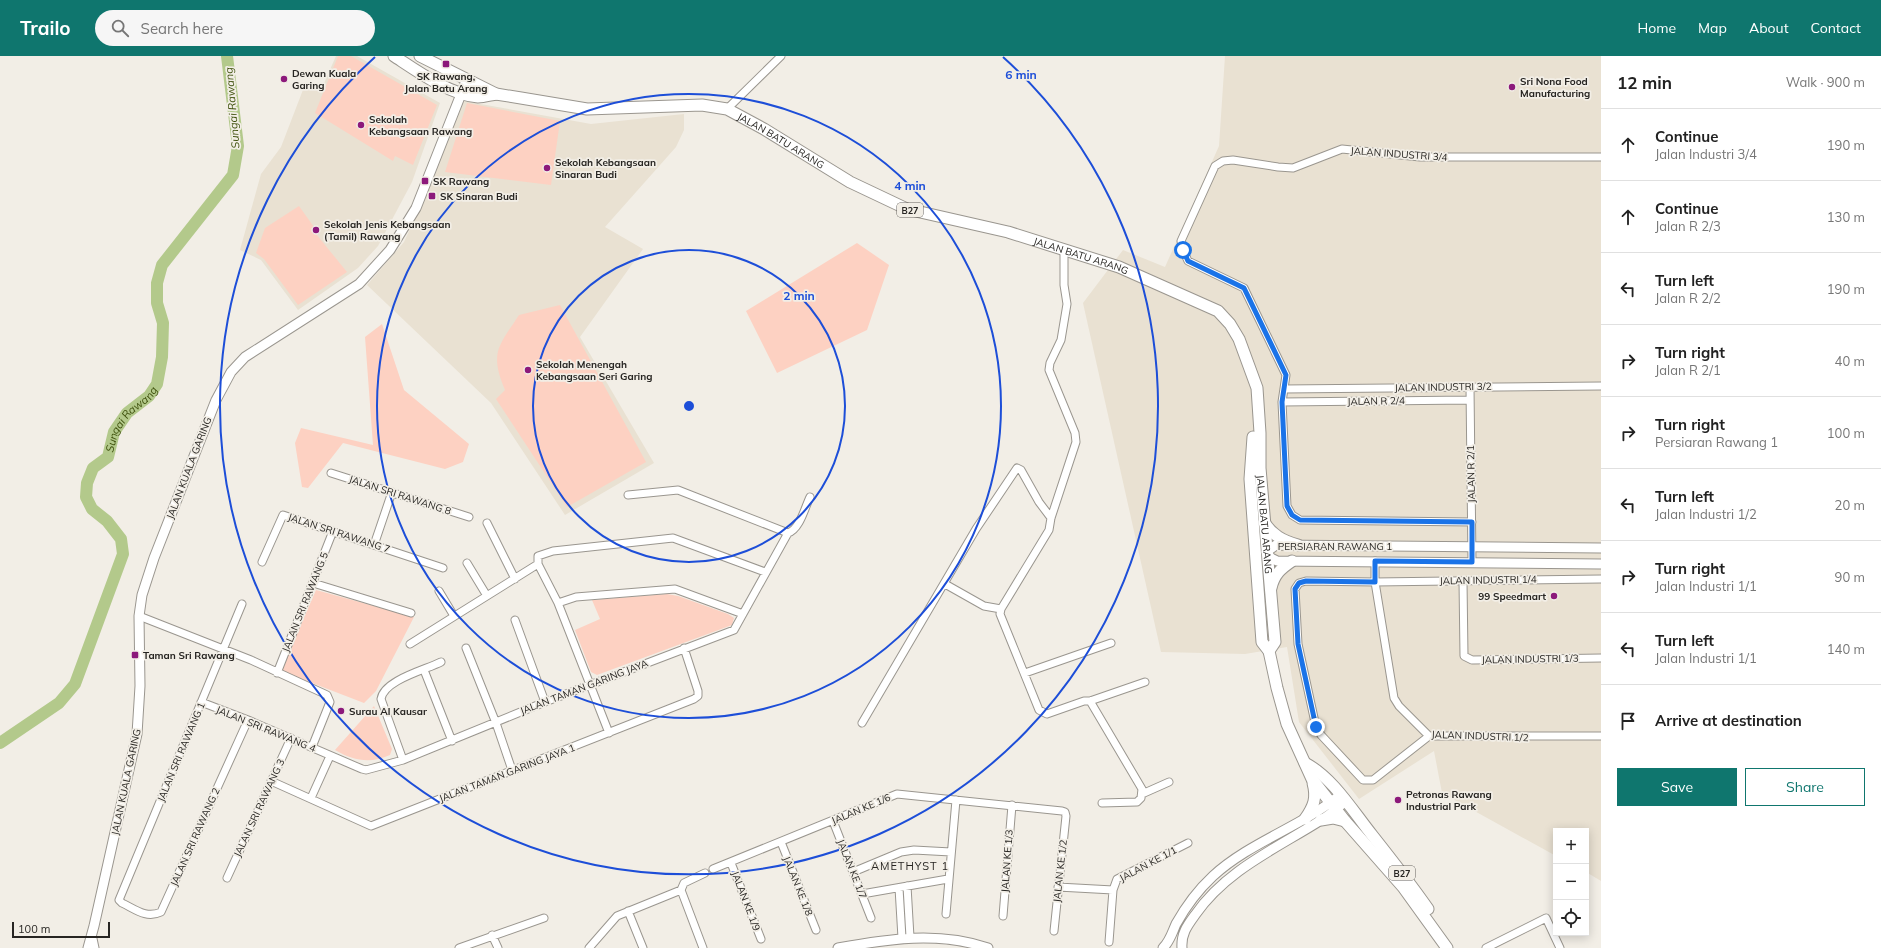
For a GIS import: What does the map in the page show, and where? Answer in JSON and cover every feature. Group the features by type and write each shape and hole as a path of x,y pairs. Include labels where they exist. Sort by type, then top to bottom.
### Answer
{"main road":[{"name":"JALAN BATU ARANG","path":"394,56 435,81 460,93 478,97 496,94"},
{"name":"JALAN BATU ARANG","path":"420,56 496,94 587,109 702,105 727,109 764,129 850,182 907,209 1008,232 1119,267 1218,311 1230,324 1239,339 1257,388 1263,521 1275,642 1269,651 1287,724 1312,779 1345,821 1403,888 1447,948"},
{"path":"1258,417 1253,433 1250,479 1255,569 1262,642 1269,651"},
{"path":"1263,521 1269,530 1278,538 1298,545"},
{"path":"1253,538 1266,552 1259,559 1255,569"},
{"path":"1270,590 1273,578 1281,568 1292,561"},
{"name":"B27","path":"1305,763 1320,771 1343,798 1410,882 1453,948"},
{"path":"1305,819 1315,802 1316,794 1312,779"},
{"path":"1320,820 1333,818 1345,821"}],"street":[{"path":"727,109 781,56"},
{"name":"JALAN KUALA GARING","path":"88,948 137,734 140,686 139,616 142,595 154,558 223,384 245,357 359,284 390,250 416,208 460,93 467,79"},
{"name":"JALAN INDUSTRI 3/4","path":"1472,522 1300,520 1292,515 1287,506 1282,402 1286,375 1244,288 1188,261 1183,250 1181,240 1215,166 1223,161 1233,160 1293,168 1342,149 1420,157 1601,157"},
{"path":"1064,250 1064,285 1067,304 1061,340 1050,363 1049,370 1075,432 1076,442 1051,518 1049,530 1001,609 1000,614 1026,673 1039,710 1042,712 1047,714 1145,682"},
{"name":"JALAN INDUSTRI 3/2","path":"1284,389 1601,386"},
{"name":"JALAN R 2/1","path":"1470,387 1472,562"},
{"name":"JALAN R 2/4","path":"1282,402 1470,400"},
{"path":"862,723 976,529 1017,468 1021,470 1039,502 1051,518"},
{"name":"JALAN SRI RAWANG 8","path":"331,473 469,517"},
{"path":"628,495 678,490 788,532"},
{"path":"374,545 392,492"},
{"name":"JALAN TAMAN GARING JAYA","path":"330,756 366,770 403,760 590,684 734,630 788,532 792,531 797,524 810,497"},
{"name":"JALAN SRI RAWANG 7","path":"262,562 283,515 444,568"},
{"path":"487,523 514,579"},
{"name":"JALAN SRI RAWANG 5","path":"277,673 333,531"},
{"path":"609,733 558,604 538,564 538,556 544,553 673,538 765,572"},
{"name":"PERSIARAN RAWANG 1","path":"1601,548 1276,545 1266,552 1271,558 1292,561 1601,564"},
{"name":"JALAN INDUSTRI 1/2","path":"1375,561 1375,582 1394,698 1399,706 1428,736 1601,736"},
{"path":"467,562 487,596"},
{"path":"410,644 538,564"},
{"name":"JALAN INDUSTRI 1/4","path":"1428,736 1373,780 1363,780 1321,735 1316,727 1298,644 1295,589 1299,583 1306,581 1375,582 1601,579"},
{"name":"JALAN INDUSTRI 1/3","path":"1463,581 1464,656 1472,660 1601,658"},
{"path":"313,583 411,613"},
{"path":"945,584 984,606 1001,609"},
{"path":"558,604 576,597 675,589 743,614"},
{"path":"439,591 454,616"},
{"name":"JALAN SRI RAWANG 1","path":"119,900 242,604"},
{"path":"139,616 224,649 327,695 330,698 330,702 312,747"},
{"path":"514,620 545,702"},
{"path":"1026,673 1111,643"},
{"path":"466,648 496,723 512,770"},
{"name":"JALAN TAMAN GARING JAYA 1","path":"271,781 371,826 609,733 698,696 698,691 684,648"},
{"path":"403,760 381,699 382,694 394,683 441,662"},
{"path":"424,670 452,741"},
{"path":"1090,701 1142,789 1141,798 1137,802 1102,803"},
{"name":"JALAN SRI RAWANG 4","path":"201,702 248,720 330,756"},
{"name":"JALAN SRI RAWANG 2","path":"119,900 147,916 154,916 161,912 248,720"},
{"name":"JALAN SRI RAWANG 3","path":"227,878 291,738"},
{"path":"311,798 330,756"},
{"path":"1142,794 1169,782"},
{"name":"JALAN KE 1/6","path":"713,869 897,794 1012,805 1065,812"},
{"path":"1182,948 1181,941 1185,929 1200,907 1218,887 1240,869 1320,820 1343,798"},
{"path":"946,914 956,800"},
{"name":"JALAN KE 1/3","path":"1003,916 1012,805"},
{"path":"1163,948 1168,943 1176,925 1195,895 1214,875 1233,860 1305,819 1333,806"},
{"name":"JALAN KE 1/2","path":"1054,931 1065,812"},
{"name":"JALAN KE 1/7","path":"833,821 871,918"},
{"name":"JALAN KE 1/8","path":"781,842 816,930"},
{"name":"JALAN KE 1/1","path":"1109,942 1112,890 1117,879 1188,843"},
{"path":"853,872 901,852 914,850 952,852"},
{"name":"JALAN KE 1/9","path":"731,862 761,939"},
{"path":"703,948 681,890 684,883 705,873"},
{"path":"862,894 948,879"},
{"path":"906,938 907,886"},
{"name":"JALAN KE 1/1","path":"1058,886 1112,890"},
{"path":"899,888 906,938"},
{"path":"589,948 617,916 681,890"},
{"path":"628,911 643,948"},
{"path":"459,948 492,935 544,918"},
{"path":"1487,947 1546,918 1560,948"},
{"path":"92,934 95,948"},
{"path":"492,935 498,948"},
{"path":"838,948 906,938 953,939 988,948"}],"shaded area":[{"path":"336,56 357,56 440,103 412,182 378,246 358,268 298,310 261,260 240,250 261,174 281,147 306,82 321,90"},
{"path":"338,56 351,56 437,105 413,165 395,156 393,161 315,113"},
{"path":"1225,56 1601,56 1601,881 1589,874 1589,828 1553,828 1553,854 1442,793 1434,751 1359,799 1299,722 1287,647 1245,654 1161,652 1083,303 1123,250 1165,267 1219,146"},
{"name":"Sekolah Menengah Kebangsaan Seri Garing","path":"464,101 591,124 684,114 684,130 676,147 605,227 643,249 580,337 654,463 565,515 491,403 367,285 404,242 428,190"},
{"path":"467,103 560,121 551,185 445,172"},
{"path":"299,206 314,227 312,229 347,272 298,305 264,259 256,253 265,228"},
{"path":"857,243 889,265 867,330 777,373 746,311"},
{"path":"560,305 646,462 567,507 496,399 505,390 500,377 497,358 498,350 506,334 519,315"},
{"path":"382,324 404,390 469,444 463,462 445,469 343,443 308,488 302,487 295,443 301,428 373,445 365,337"},
{"path":"316,590 414,617 376,691 364,703 281,671"},
{"path":"667,594 678,596 728,614 734,618 732,625 597,675 591,672 575,630 600,619 592,600"},
{"path":"374,706 392,749 390,755 376,760 362,760 349,757 335,750"}],"waterway":[{"name":"Sungai Rawang","path":"0,743 59,703 75,684 123,554 121,539 107,521 92,509 86,497 87,483 93,468 108,457 114,432 127,413 149,396 157,384 162,357 163,323 157,303 157,283 162,265 233,175 238,146 227,56"}],"place":[{"name":"SK Rawang, Jalan Batu Arang","path":"446,64"},
{"name":"Dewan Kuala Garing","path":"284,79"},
{"name":"Sri Nona Food Manufacturing","path":"1512,87"},
{"name":"Sekolah Kebangsaan Rawang","path":"361,125"},
{"name":"Sekolah Kebangsaan Sinaran Budi","path":"547,168"},
{"name":"SK Rawang","path":"425,181"},
{"name":"SK Sinaran Budi","path":"432,196"},
{"name":"Sekolah Jenis Kebangsaan (Tamil) Rawang","path":"316,230"},
{"name":"Sekolah Menengah Kebangsaan Seri Garing","path":"528,370"},
{"name":"99 Speedmart","path":"1554,596"},
{"name":"Taman Sri Rawang","path":"135,655"},
{"name":"Surau Al Kausar","path":"341,711"},
{"name":"Petronas Rawang Industrial Park","path":"1398,800"}],"district":[{"name":"AMETHYST 1","path":"910,866"}],"route":[{"path":"1183,250 1188,261 1244,288 1286,375 1282,402 1287,506 1292,515 1300,520 1472,522 1472,562 1375,561 1375,582 1306,581 1299,583 1295,589 1298,644 1316,727"}]}
